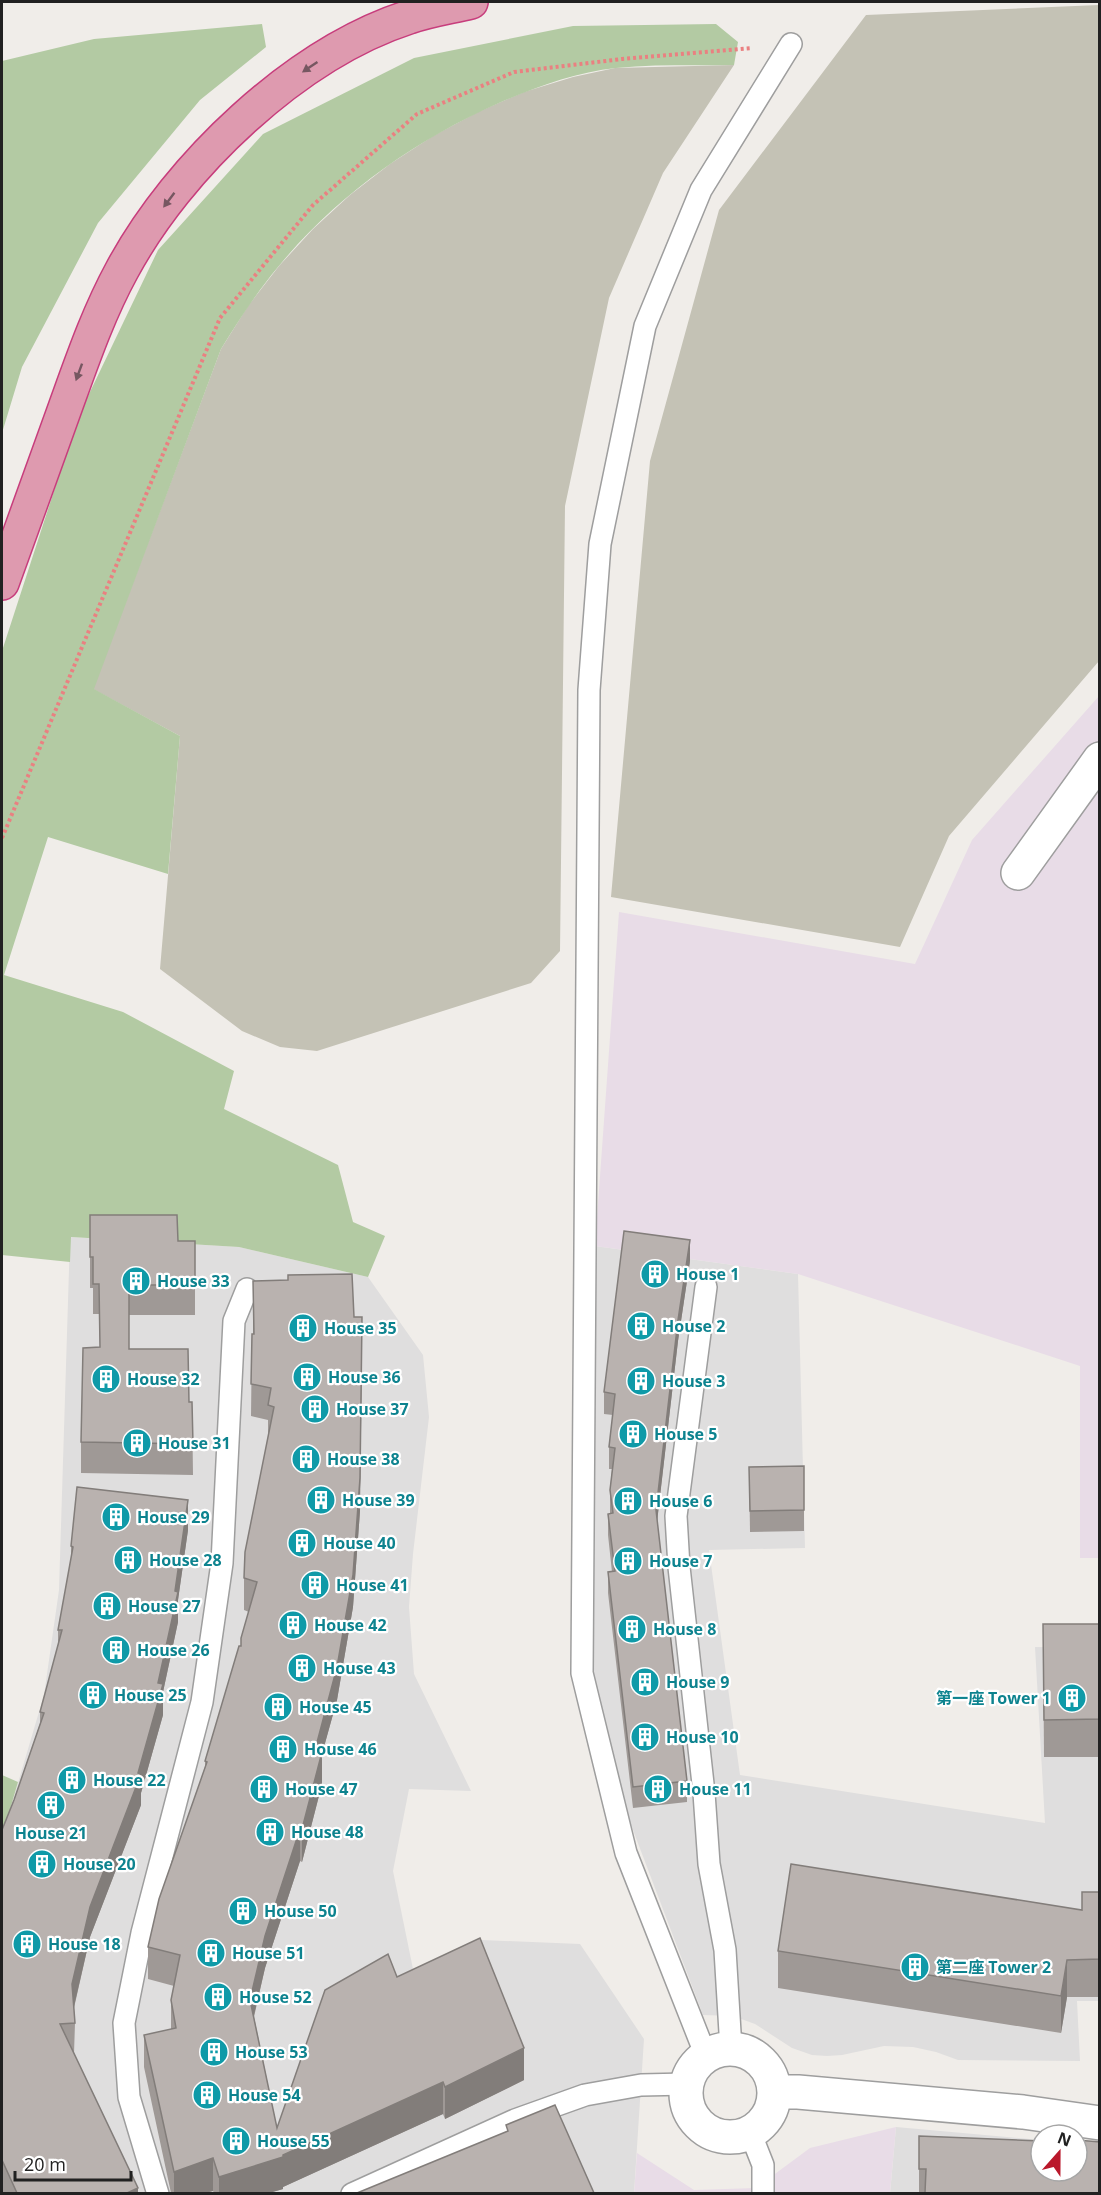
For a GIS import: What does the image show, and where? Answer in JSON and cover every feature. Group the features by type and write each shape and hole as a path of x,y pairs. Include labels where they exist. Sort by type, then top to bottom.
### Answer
{"highway":[{"path":"2,583 98,319 122,269 152,221 186,177 225,135 267,98 312,66 361,37 408,17 471,2"}],"street":[{"path":"1018,873 1100,759"},
{"path":"744,2051 756,2057 766,2067 772,2078 775,2092 768,2116 760,2125 750,2132 723,2137 704,2127 690,2112 686,2098 687,2084 690,2073 719,2052 744,2051"},
{"path":"775,2092 798,2092 1023,2112 1100,2123"}],"lane":[{"path":"719,2052 626,1853 582,1673 589,690 600,544 645,326 701,190 791,44"},
{"path":"706,1287 676,1516 679,1567 704,1793 709,1864 725,1950 719,2052"},
{"path":"158,2193 129,2097 124,2023 142,1933 202,1702 222,1563 234,1321 247,1289"},
{"path":"352,2193 515,2120 585,2096 641,2085 687,2084"},
{"path":"750,2132 763,2165 763,2193"}],"path":[{"path":"2,838 220,318 313,206 417,114 514,72 622,59 791,44"}],"shaded area":[{"path":"1099,5 1099,661 949,836 900,947 611,897 650,461 719,210 866,15"},
{"path":"734,65 663,173 609,298 565,506 560,951 531,983 317,1051 280,1047 242,1031 160,969 180,736 93,689 221,349 248,306 279,266 313,229 350,195 390,164 433,136 478,112 524,92 573,77 615,68"},
{"path":"1099,696 1099,1558 1080,1558 1080,1366 798,1274 595,1246 619,912 915,964 972,840"},
{"path":"70,1237 239,1247 368,1277 423,1355 429,1417 409,1607 414,1674 471,1791 409,1789 393,1871 413,1969 482,1940 580,1944 644,2039 634,2193 2,2194 2,1837 44,1695 59,1590"},
{"path":"595,1246 798,1274 805,1548 709,1550 740,1775 1045,1823 1035,1647 1099,1648 1100,2001 1077,2001 1080,2061 958,2060 913,2047 884,2046 842,2055 812,2055 792,2048 755,2024 733,2016 703,2015 619,1793 593,1677"},
{"path":"896,2127 1029,2139 1029,2183 1089,2183 1099,2193 890,2194"},
{"path":"896,2127 890,2193 634,2194 637,2153 694,2190 756,2188 810,2148"}],"green space":[{"path":"262,24 266,47 200,100 98,223 22,367 2,433 2,61 94,39"},
{"path":"716,24 738,42 734,65 645,66 601,70 556,81 499,103 437,134 379,172 325,217 301,241 263,286 221,349 94,689 180,736 168,874 48,837 4,975 123,1012 234,1071 224,1109 338,1165 353,1222 385,1236 368,1277 239,1247 71,1237 70,1262 2,1255 2,651 78,417 158,250 263,134 414,58 573,26"},
{"path":"2,1775 18,1782 2,1837"}],"building":[{"path":"90,1215 177,1215 178,1241 195,1241 195,1285 129,1285 129,1349 188,1349 193,1444 81,1442 83,1348 100,1347 99,1284 93,1284 93,1257 90,1257"},
{"path":"624,1231 690,1240 678,1320 656,1510 687,1781 633,1787 608,1572 615,1571 608,1514 613,1513 610,1490 615,1448 609,1447 615,1394 604,1392"},
{"path":"352,1274 354,1317 362,1317 360,1478 353,1575 337,1667 315,1750 322,1752 302,1829 300,1829 265,1936 250,2000 277,2128 325,1990 388,1954 397,1977 480,1938 524,2048 445,2087 443,2082 283,2155 283,2157 219,2177 213,2158 174,2172 144,2035 176,2028 171,2000 180,1955 148,1947 159,1899 207,1762 205,1761 239,1646 241,1646 241,1638 257,1582 244,1578 245,1552 274,1407 268,1405 271,1388 251,1384 252,1334 254,1334 253,1281 288,1280 288,1275"},
{"path":"804,1466 804,1510 750,1511 749,1467"},
{"path":"77,1487 188,1500 175,1591 178,1592 158,1683 163,1684 138,1773 141,1774 90,1907 72,1984 75,2023 60,2024 138,2188 127,2193 17,2193 2,2160 2,1830 44,1713 40,1712 62,1630 58,1630 73,1547 71,1546"},
{"name":"第一座 Tower 1","path":"1043,1624 1100,1624 1100,1719 1044,1720"},
{"path":"791,1864 1082,1910 1082,1892 1100,1892 1100,1959 1067,1960 1061,1996 778,1951"},
{"path":"555,2105 594,2193 357,2193 508,2131 506,2125"},
{"path":"919,2136 1029,2141 1029,2183 1089,2183 1089,2141 1100,2142 1100,2193 925,2193 926,2169 919,2169"}],"place":[{"name":"House 1","path":"655,1274"},
{"name":"House 33","path":"136,1281"},
{"name":"House 2","path":"641,1326"},
{"name":"House 35","path":"303,1328"},
{"name":"House 36","path":"307,1377"},
{"name":"House 32","path":"106,1379"},
{"name":"House 3","path":"641,1381"},
{"name":"House 37","path":"315,1409"},
{"name":"House 5","path":"633,1434"},
{"name":"House 31","path":"137,1443"},
{"name":"House 38","path":"306,1459"},
{"name":"House 39","path":"321,1500"},
{"name":"House 6","path":"628,1501"},
{"name":"House 29","path":"116,1517"},
{"name":"House 40","path":"302,1543"},
{"name":"House 28","path":"128,1560"},
{"name":"House 7","path":"628,1561"},
{"name":"House 41","path":"315,1585"},
{"name":"House 27","path":"107,1606"},
{"name":"House 42","path":"293,1625"},
{"name":"House 8","path":"632,1629"},
{"name":"House 26","path":"116,1650"},
{"name":"House 43","path":"302,1668"},
{"name":"House 9","path":"645,1682"},
{"name":"House 25","path":"93,1695"},
{"name":"第一座 Tower 1","path":"1072,1698"},
{"name":"House 45","path":"278,1707"},
{"name":"House 10","path":"645,1737"},
{"name":"House 46","path":"283,1749"},
{"name":"House 22","path":"72,1780"},
{"name":"House 47","path":"264,1789"},
{"name":"House 11","path":"658,1789"},
{"name":"House 21","path":"51,1805"},
{"name":"House 48","path":"270,1832"},
{"name":"House 20","path":"42,1864"},
{"name":"House 50","path":"243,1911"},
{"name":"House 18","path":"27,1944"},
{"name":"House 51","path":"211,1953"},
{"name":"第二座 Tower 2","path":"915,1967"},
{"name":"House 52","path":"218,1997"},
{"name":"House 53","path":"214,2052"},
{"name":"House 54","path":"207,2095"},
{"name":"House 55","path":"236,2141"}]}
